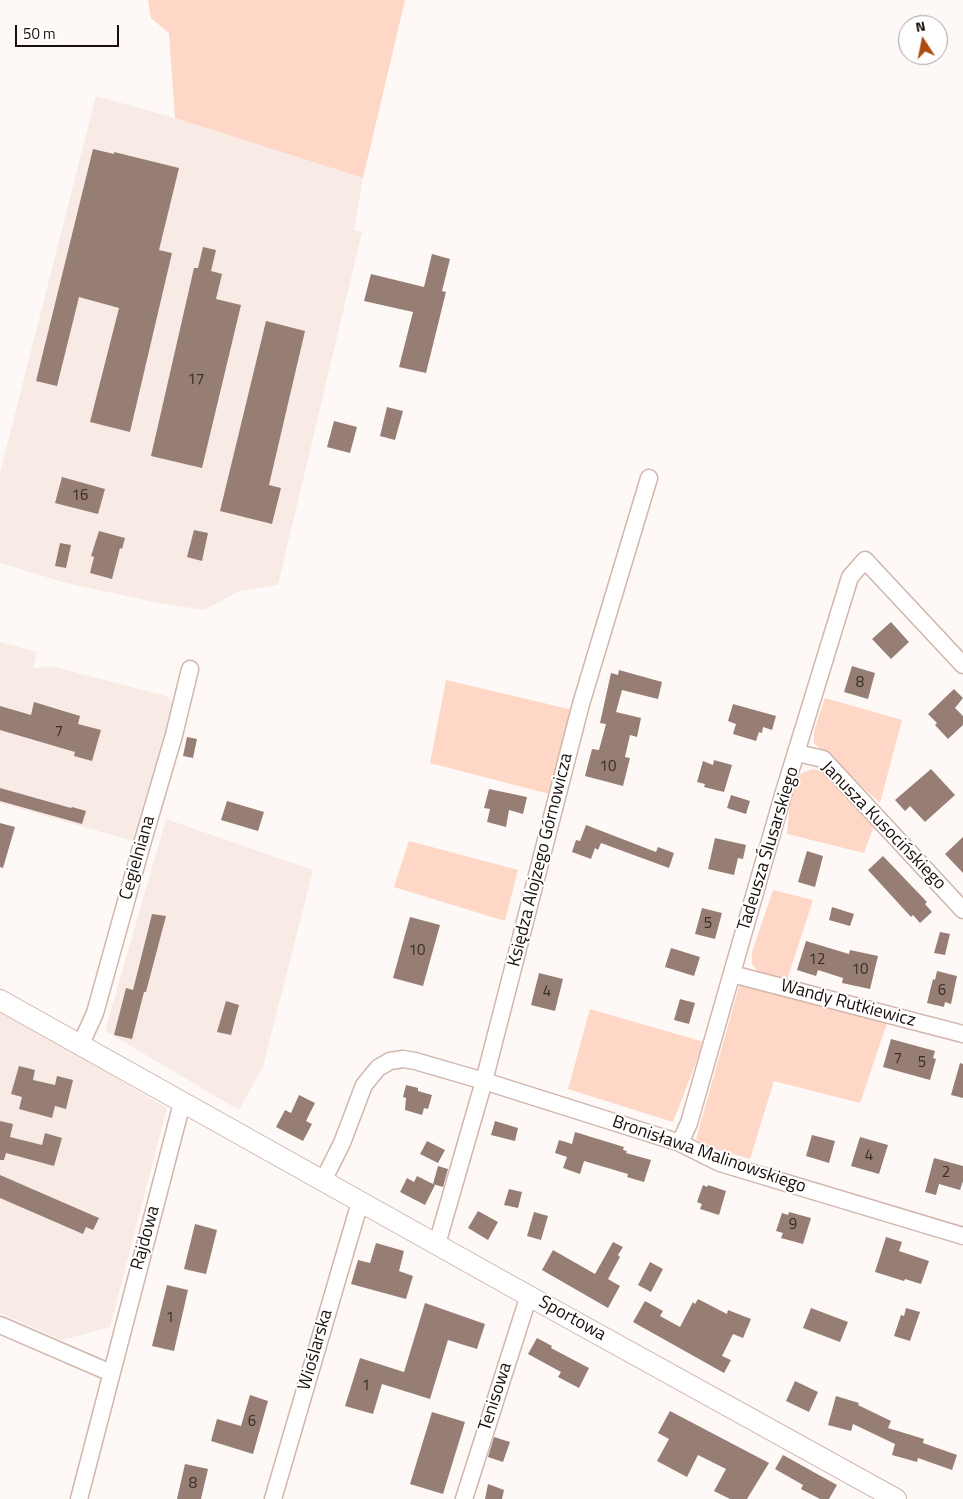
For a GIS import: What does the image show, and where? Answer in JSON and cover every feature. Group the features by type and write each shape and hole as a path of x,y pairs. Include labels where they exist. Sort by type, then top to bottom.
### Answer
{"street":[{"name":"Księdza Alojzego Górnowicza","path":"437,1244 484,1081 581,704 649,478"},
{"name":"Tadeusza Ślusarskiego","path":"680,1143 690,1123 783,795 850,577 865,560 963,665"},
{"name":"Cegielniana","path":"80,1046 95,1013 174,735 190,669"},
{"name":"Janusza Kusocińskiego","path":"797,753 823,760 963,910"},
{"name":"Wandy Rutkiewicz","path":"732,974 963,1034"},
{"name":"Sportowa","path":"0,1000 896,1499"},
{"name":"Bronisława Malinowskiego","path":"322,1181 342,1143 364,1085 378,1068 390,1061 402,1059 484,1081 680,1143 720,1163 963,1236"},
{"name":"Rajdowa","path":"79,1499 182,1103"},
{"name":"Wioślarska","path":"273,1499 360,1202"},
{"name":"Tenisowa","path":"464,1499 529,1296"},
{"path":"0,1325 111,1373"}],"shaded area":[{"path":"148,0 405,0 363,178 175,118 169,33 151,18"},
{"path":"96,96 175,118 363,178 354,230 362,232 278,585 239,591 204,610 159,603 66,583 0,563 0,472"},
{"path":"0,642 37,652 33,668 51,666 166,696 174,702 133,841 0,803"},
{"path":"446,680 573,710 553,795 430,763"},
{"path":"825,698 902,720 880,803 814,743 814,731"},
{"path":"813,769 825,771 874,826 864,853 787,834 792,785 802,773"},
{"path":"166,819 313,870 263,1067 239,1110 105,1031"},
{"path":"409,841 518,870 505,921 394,887"},
{"path":"773,890 813,900 787,980 758,972 752,964 752,952"},
{"path":"740,983 887,1023 860,1103 774,1081 750,1159 705,1146 696,1139"},
{"path":"0,1009 167,1108 110,1327 62,1340 0,1313"},
{"path":"590,1009 704,1042 673,1122 568,1089"}],"building":[{"path":"93,149 114,154 114,152 179,168 159,250 172,253 130,432 90,422 119,308 79,297 57,386 36,381"},
{"path":"203,247 216,250 211,271 222,274 216,299 241,305 202,468 151,456 194,268 198,268"},
{"path":"432,254 450,259 442,291 446,292 426,373 399,367 413,312 364,301 371,274 424,287"},
{"path":"266,321 305,331 269,485 281,488 272,524 220,511"},
{"path":"387,407 403,411 395,440 380,436"},
{"path":"334,421 357,427 350,453 327,447"},
{"path":"62,477 105,489 98,514 55,503"},
{"path":"194,530 208,533 202,561 187,557"},
{"path":"99,531 125,538 122,549 120,548 112,579 90,573 94,557 91,556"},
{"path":"60,543 71,545 66,568 55,566"},
{"path":"891,622 909,642 891,659 872,639"},
{"path":"852,666 875,673 868,699 844,692"},
{"path":"619,670 662,682 658,699 622,690 616,712 641,718 637,737 630,735 625,757 630,758 623,786 585,776 592,749 599,750 606,724 600,723 611,673 618,675"},
{"path":"954,689 963,698 955,708 963,716 963,725 948,739 928,714"},
{"path":"34,702 80,716 78,724 101,730 92,761 74,756 75,752 0,730 0,706 31,715"},
{"path":"733,704 776,716 772,730 763,727 762,733 759,732 756,741 733,734 736,724 728,721"},
{"path":"187,737 197,739 193,758 183,756"},
{"path":"714,760 732,765 724,792 704,787 705,784 697,782 703,761 713,765"},
{"path":"931,769 955,795 925,822 910,806 905,811 895,800"},
{"path":"0,788 86,811 82,824 0,801"},
{"path":"489,789 527,797 523,814 509,810 506,827 487,822 490,809 484,808"},
{"path":"731,795 750,801 746,814 727,808"},
{"path":"227,801 264,812 258,831 221,820"},
{"path":"0,823 15,827 3,868 0,867"},
{"path":"586,825 656,852 658,847 674,853 669,868 601,843 598,850 595,848 591,859 572,852 576,840 580,841"},
{"path":"963,837 963,873 945,854"},
{"path":"715,838 746,845 743,859 738,858 734,875 708,869"},
{"path":"807,851 823,856 815,887 798,882"},
{"path":"883,856 927,902 925,904 932,912 920,923 913,915 911,917 868,870"},
{"path":"832,907 854,914 850,926 829,920"},
{"path":"702,908 722,913 715,939 695,934"},
{"path":"152,914 166,916 132,1039 114,1035 126,988 133,990"},
{"path":"410,917 440,925 423,986 393,978"},
{"path":"940,932 950,934 945,955 934,953"},
{"path":"806,941 849,954 850,950 878,956 870,989 842,983 843,978 818,970 816,976 797,970"},
{"path":"671,948 700,957 694,976 665,967"},
{"path":"937,971 957,976 951,1004 945,1002 944,1007 927,1003"},
{"path":"539,973 563,979 555,1011 531,1005"},
{"path":"680,999 695,1003 689,1024 674,1020"},
{"path":"226,1001 239,1005 231,1035 217,1032"},
{"path":"891,1039 935,1051 933,1058 936,1059 930,1080 883,1067"},
{"path":"960,1063 963,1064 963,1098 951,1095"},
{"path":"19,1066 35,1070 33,1080 55,1085 57,1076 73,1080 66,1109 55,1106 52,1118 19,1109 22,1097 11,1094"},
{"path":"406,1085 418,1088 418,1091 432,1095 428,1109 424,1108 422,1115 405,1110 406,1098 403,1097"},
{"path":"299,1095 315,1103 306,1121 312,1124 303,1141 276,1127 285,1110 291,1113"},
{"path":"0,1121 13,1124 10,1137 42,1145 45,1133 62,1138 54,1166 6,1153 4,1160 0,1160"},
{"path":"495,1121 518,1128 515,1141 491,1135"},
{"path":"575,1132 624,1147 623,1150 627,1151 626,1153 651,1160 644,1182 627,1177 628,1174 584,1161 580,1174 563,1168 567,1157 555,1153 559,1140 572,1144"},
{"path":"812,1135 835,1141 829,1163 806,1156"},
{"path":"860,1137 888,1145 879,1174 851,1166"},
{"path":"427,1141 445,1150 438,1163 420,1154"},
{"path":"934,1158 963,1166 963,1181 960,1190 939,1184 936,1195 925,1192"},
{"path":"438,1166 448,1169 443,1187 433,1184"},
{"path":"0,1175 99,1218 93,1230 86,1227 83,1234 0,1198"},
{"path":"417,1176 435,1185 425,1205 400,1192 407,1178 414,1182"},
{"path":"703,1185 726,1191 719,1215 700,1209 702,1204 697,1202"},
{"path":"509,1189 522,1192 518,1208 504,1205"},
{"path":"478,1211 498,1222 488,1240 468,1228"},
{"path":"534,1212 548,1216 541,1240 527,1236"},
{"path":"789,1212 811,1218 803,1244 781,1238 783,1233 776,1231 782,1213 788,1215"},
{"path":"195,1224 217,1230 206,1274 184,1269"},
{"path":"886,1237 902,1242 899,1251 929,1261 921,1284 875,1272"},
{"path":"613,1242 623,1247 618,1255 620,1257 608,1279 620,1286 608,1308 542,1270 553,1250 595,1274"},
{"path":"376,1243 404,1251 399,1271 413,1276 406,1299 351,1284 358,1260 370,1263"},
{"path":"650,1262 663,1269 651,1292 638,1285"},
{"path":"167,1285 188,1290 174,1351 152,1346"},
{"path":"698,1299 727,1314 728,1310 751,1319 743,1338 733,1334 722,1356 731,1360 724,1373 633,1322 645,1301 663,1311 660,1316 680,1327 693,1302 695,1304"},
{"path":"425,1303 485,1324 477,1349 448,1340 430,1399 382,1384 373,1414 345,1406 360,1358 404,1372"},
{"path":"811,1308 848,1322 840,1342 803,1328"},
{"path":"906,1308 920,1312 910,1341 894,1336 901,1315 904,1316"},
{"path":"537,1338 552,1346 551,1348 589,1368 579,1388 558,1377 561,1372 528,1354"},
{"path":"795,1381 818,1392 809,1412 786,1401"},
{"path":"250,1395 268,1401 253,1454 211,1441 217,1419 241,1426"},
{"path":"836,1396 859,1403 858,1405 891,1421 888,1428 924,1439 923,1443 957,1455 952,1470 918,1458 917,1462 892,1455 895,1444 853,1424 851,1431 828,1425"},
{"path":"670,1411 769,1463 747,1499 730,1499 714,1491 726,1469 698,1455 687,1477 657,1461 669,1439 658,1433"},
{"path":"432,1412 465,1422 443,1494 410,1484"},
{"path":"494,1437 510,1442 503,1462 488,1457"},
{"path":"783,1455 837,1485 829,1499 820,1499 801,1489 803,1485 775,1469"},
{"path":"185,1464 208,1469 201,1499 177,1499"},
{"path":"488,1484 504,1490 502,1499 485,1499"}]}
